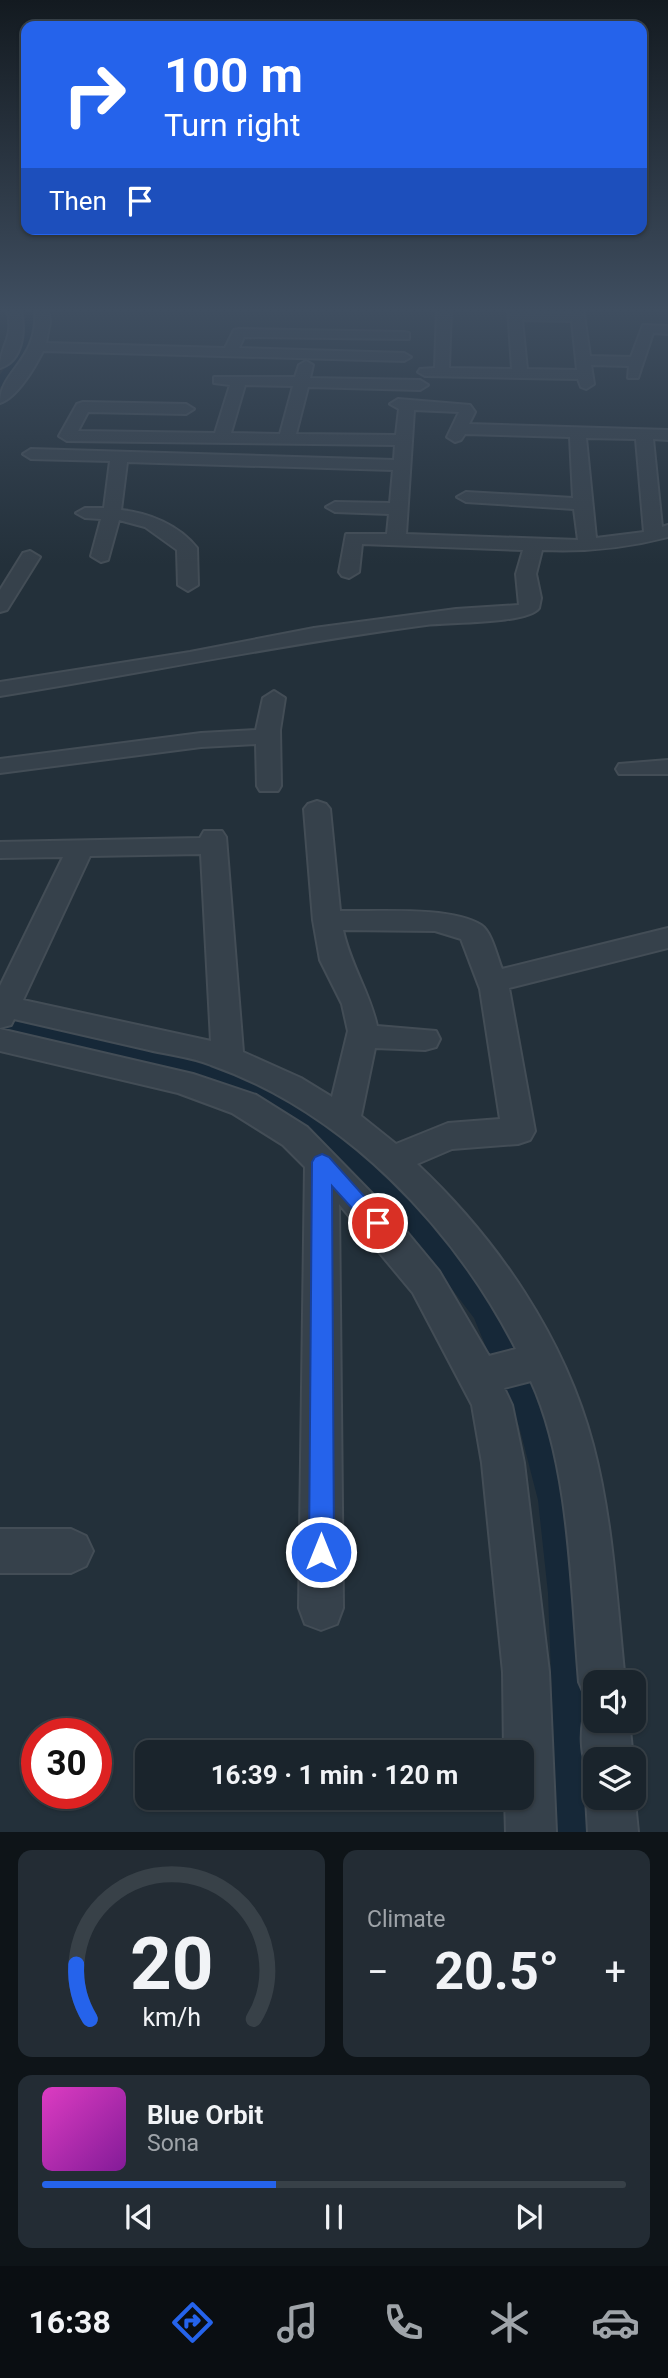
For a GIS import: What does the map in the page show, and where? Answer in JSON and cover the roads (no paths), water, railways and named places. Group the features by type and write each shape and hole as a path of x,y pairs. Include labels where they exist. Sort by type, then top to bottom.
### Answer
{"street":[{"path":"222,437 235,393"},
{"path":"287,437 299,393"},
{"path":"186,410 91,404 83,407 67,436 404,440"},
{"path":"396,539 404,440 402,404 464,408 467,412 457,433 668,435"},
{"path":"578,433 582,504 588,545"},
{"path":"349,572 353,538 588,545 662,537 645,435"},
{"path":"65,455 75,436"},
{"path":"31,454 401,465"},
{"path":"101,556 117,490 119,456"},
{"path":"466,497 582,504"},
{"path":"335,507 398,509"},
{"path":"85,513 112,513 145,518 173,534 187,548 188,585"},
{"path":"0,690 190,659 314,634 456,615 523,612 529,608 531,598 526,574 533,547 537,545"},
{"path":"0,606 8,580 30,557"},
{"path":"269,786 268,737 274,698"},
{"path":"0,766 49,762 222,737 268,737"},
{"path":"628,769 668,767"},
{"path":"317,809 327,920 335,960 357,1004 362,1035 343,1121"},
{"path":"0,850 80,849 213,841 228,1058"},
{"path":"2,1017 80,849"},
{"path":"327,920 438,922 451,929 467,930 473,933 492,982 518,1131 448,1136 391,1161"},
{"path":"492,982 668,938"},
{"path":"2,1017 228,1058 299,1092 343,1121 391,1161 445,1215 518,1313 511,1368 492,1405 514,1553 526,1672 531,1832"},
{"path":"2,1017 244,1104 295,1136 378,1223 426,1282 511,1368 570,1434 591,1560 601,1670"},
{"path":"362,1035 425,1039"},
{"path":"321,1608 322,1162"},
{"path":"0,1551 71,1551"},
{"path":"612,1810 613,1832"}],"waterway":[{"path":"0,1025 204,1071 283,1109 324,1133 408,1210 486,1310 535,1426 555,1500 566,1593 577,1832"}]}
